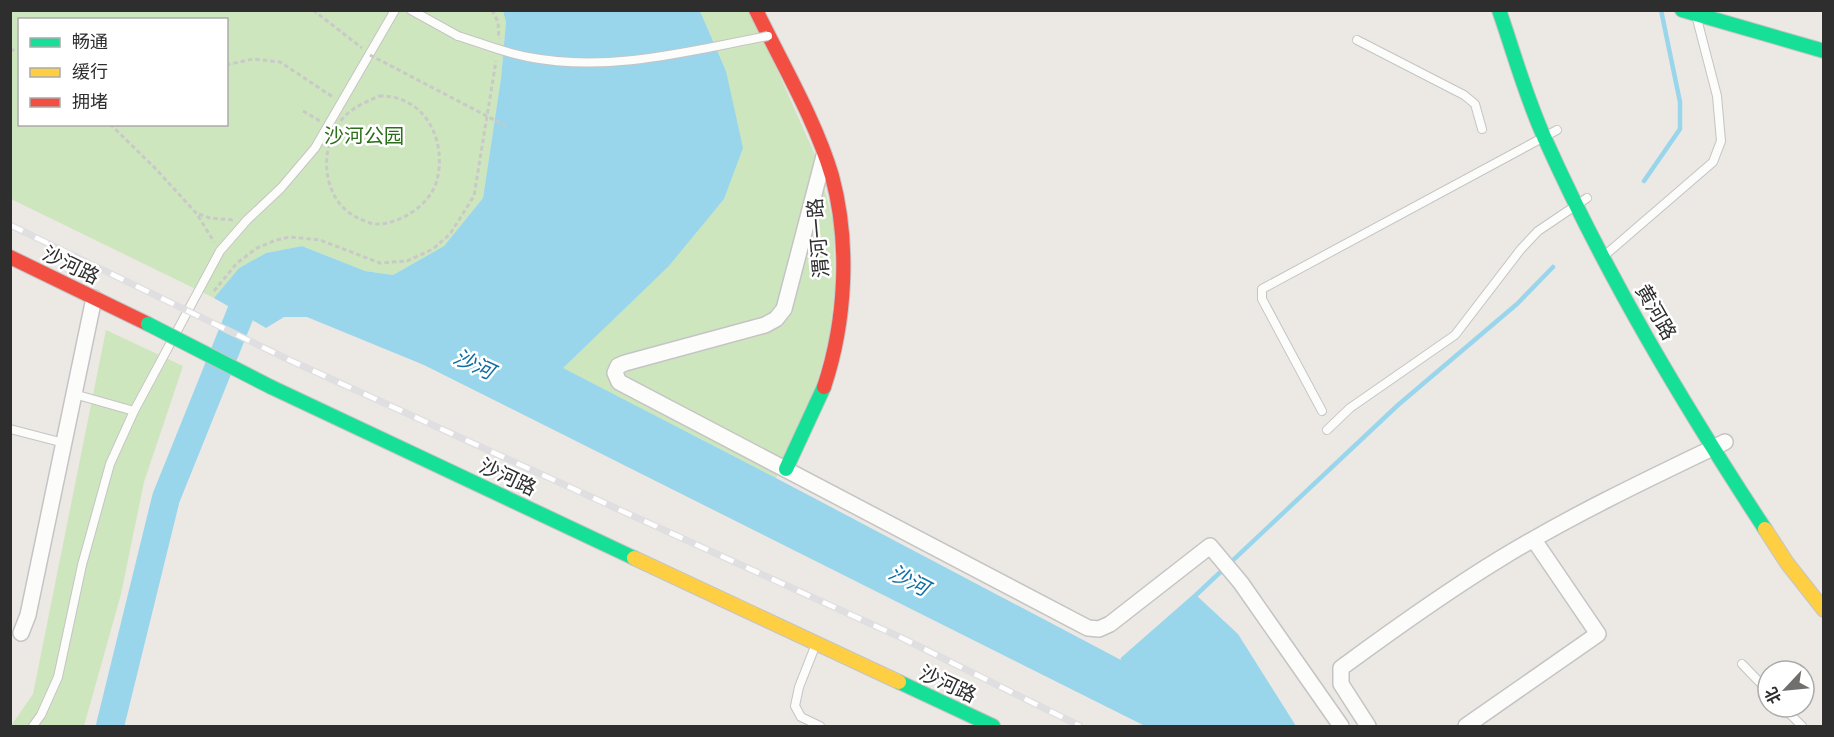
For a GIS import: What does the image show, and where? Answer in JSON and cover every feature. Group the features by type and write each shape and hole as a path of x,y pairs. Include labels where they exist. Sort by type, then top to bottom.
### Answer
{"main road":[{"name":"渭河一路","path":"756,10 805,108 824,156 831,176 840,226 842,295 833,358 816,405 786,469"},
{"name":"黄河路","path":"1499,10 1556,135 1582,202 1607,253 1787,563 1824,610"},
{"path":"1513,10 1521,32"},
{"path":"1682,10 1824,51"},
{"path":"1731,10 1754,17"},
{"name":"黄河路","path":"1556,135 1582,202"},
{"name":"黄河路","path":"1607,253 1646,307"},
{"name":"沙河路","path":"10,257 271,387 993,726"},
{"name":"黄河路","path":"1680,366 1719,445 1744,471"},
{"path":"1801,559 1824,590"}],"street":[{"path":"824,156 784,309 776,319 765,325 625,363 618,366 615,373 619,382 1088,628 1099,629 1110,624 1210,546 1229,568 1341,726"},
{"path":"21,633 28,615 94,298"},
{"path":"1368,726 1341,684 1341,668 1425,606 1534,540 1603,502 1719,445"},
{"path":"1466,726 1598,634 1534,540"}],"lane":[{"path":"33,726 41,715 58,677 82,565 110,464 134,411 220,251 281,188 315,148 394,10"},
{"path":"411,10 458,36 528,57 589,64 616,63 671,55 768,36"},
{"path":"1607,253 1713,162 1720,141 1717,96 1695,10"},
{"path":"1357,40 1464,95 1475,104 1482,129"},
{"path":"1322,411 1262,299 1262,289 1556,135"},
{"path":"1327,430 1350,408 1455,335 1532,237 1582,202"},
{"path":"74,394 134,411"},
{"path":"10,429 64,443"},
{"path":"816,644 799,687 795,706 801,717 820,726"},
{"path":"1742,664 1756,679"}],"path":[{"path":"314,10 370,55 506,126"},
{"path":"492,10 499,28 498,47"},
{"path":"214,291 237,263 257,248 290,237 320,240 380,263 407,261 433,249 450,234 474,196 497,58"},
{"path":"228,65 253,59 280,62 342,103"},
{"path":"379,96 393,96 416,107 430,123 440,151 437,182 428,198 410,214 398,220 377,224 364,221 341,206 332,189 326,172 328,148 335,128 347,114 379,96"},
{"path":"112,126 197,214 220,251"},
{"path":"197,214 222,219 248,220"}],"green space":[{"name":"沙河公园","path":"10,11 503,11 506,22 501,78 483,198 444,246 393,275 365,271 302,246 266,253 239,268 214,298 11,199"},
{"path":"700,11 751,11 816,157 834,225 835,289 829,339 812,401 776,478 562,368 668,267 726,71"},
{"path":"106,330 183,366 144,482 121,594 84,726 11,726 33,694"}],"water":[{"path":"503,11 700,11 726,71 743,148 724,199 668,267 563,368 1121,660 1196,595 1238,634 1296,726 1145,726 424,365 307,317 284,317 266,328 214,298 239,268 266,253 302,246 365,271 393,275 444,246 483,198 501,78 506,22"}],"waterway":[{"path":"1644,181 1680,129 1680,102 1661,10"},
{"path":"1123,659 1196,595 1398,405 1517,304 1553,267"},
{"name":"沙河","path":"110,726 166,498 245,302 270,296"}],"railway":[{"path":"10,225 285,358 902,638 1080,726"}],"traffic: fast":[{"path":"1499,10 1538,123 1594,240 1675,387 1765,529"},
{"path":"1682,10 1824,51"},
{"path":"148,324 271,387"},
{"path":"271,387 634,558"},
{"path":"786,469 824,387"},
{"path":"899,682 993,726"}],"traffic: slow":[{"path":"1765,529 1787,563 1824,610"},
{"path":"634,558 899,682"}],"traffic: jam":[{"path":"756,10 817,134 832,176 838,202 843,255 841,309 837,336 824,387"},
{"path":"10,257 148,324"}]}
